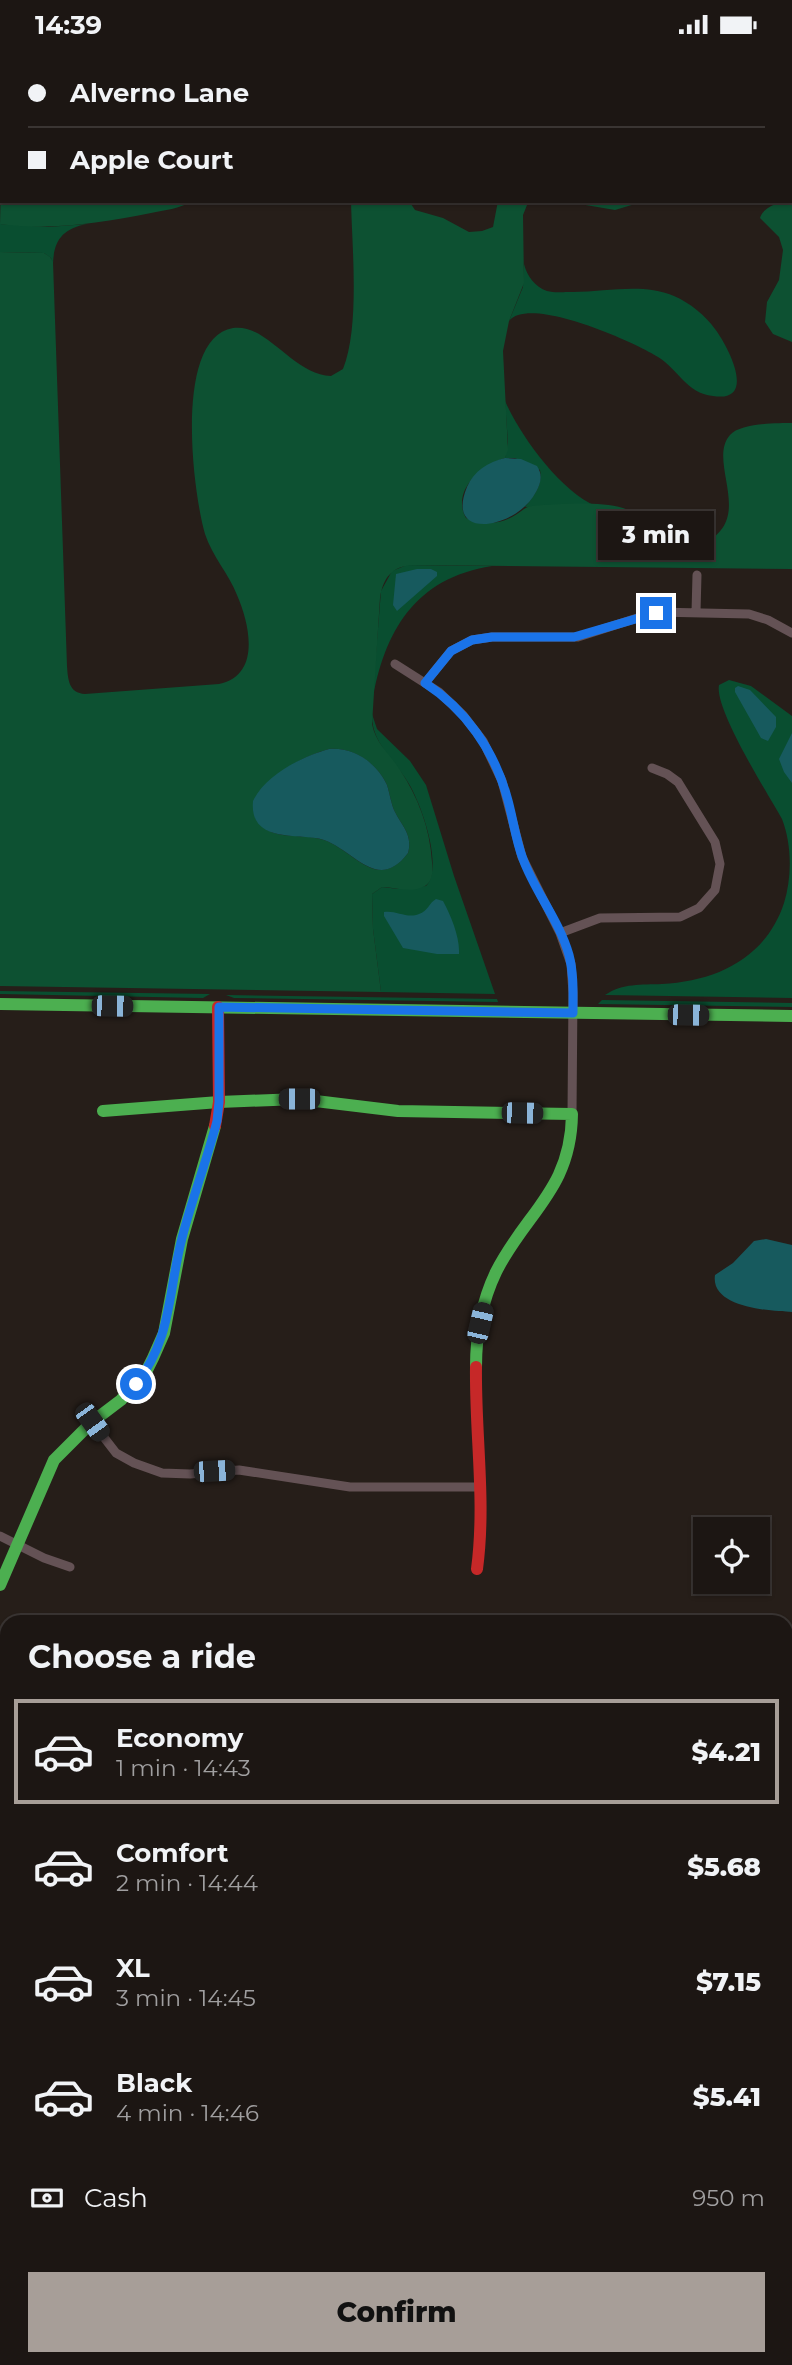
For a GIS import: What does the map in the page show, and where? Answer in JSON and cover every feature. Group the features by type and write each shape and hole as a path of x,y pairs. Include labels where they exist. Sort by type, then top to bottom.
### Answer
{"street":[{"path":"696,612 697,575"},
{"path":"425,683 451,651 472,640 492,637 574,637 650,613 753,614 792,633"},
{"path":"395,664 458,709 487,749 505,789 525,864 561,933 572,969 572,1114 569,1147 562,1171 549,1194 498,1266 484,1306 475,1358 483,1525 477,1569"},
{"path":"561,933 600,918 680,917 699,908 715,890 720,864 715,842 678,782 652,768"},
{"path":"0,1004 792,1016"},
{"path":"0,1585 54,1460 92,1422 121,1400 147,1370 164,1333 182,1238 210,1149 219,1102 219,1007"},
{"path":"103,1111 299,1099 398,1111 572,1114"},
{"path":"92,1422 116,1453 162,1473 239,1470 349,1487 480,1487"},
{"path":"0,1536 44,1558 70,1567"}],"green space":[{"path":"1,203 188,203 172,209 94,223 38,227 0,224"},
{"path":"351,203 410,203 415,210 443,218 469,232 493,227 498,203 530,203 523,215 524,283 509,321 503,351 508,450 505,458 478,473 465,489 462,508 466,518 492,523 505,520 532,506 602,504 633,513 668,542 677,546 701,544 718,534 726,521 729,507 723,460 724,446 730,435 750,426 792,423 792,569 413,565 399,568 386,579 380,598 372,724 380,743 400,770 418,802 429,837 432,872 428,884 420,888 409,890 382,887 372,894 373,929 381,992 0,986 0,252 44,253 53,262 67,666 70,685 85,694 219,684 232,679 241,671 247,660 249,647 246,620 230,580 205,534 196,486 192,419 195,387 202,359 214,338 233,328 257,333 304,367 317,373 331,376 343,369 352,331","holes":["329,749 347,751 371,763 383,777 394,809 408,836 408,853 397,864 386,869 366,866 324,840 271,832 256,818 253,805 285,769 306,757"]},
{"path":"574,203 638,203 615,210"},
{"path":"777,203 792,203 792,342 773,334 765,322 767,302 779,280 783,250 779,237 760,218 768,208"},
{"path":"0,224 48,227 87,224 71,229 60,238 53,267 51,258 44,253 0,252"},
{"path":"524,264 532,281 547,291 648,290 674,296 686,302 707,319 726,348 736,371 734,391 727,396 704,394 689,386 658,357 628,341 582,324 538,314 520,314 509,321 523,287"},
{"path":"505,401 520,430 555,475 582,499 596,506 525,507 539,485 541,475 540,470 515,458 505,458 508,443"},
{"path":"407,565 492,566 465,572 442,582 408,612 385,653 372,703 381,591 392,571"},
{"path":"729,680 751,686 792,716 792,998 605,995 625,987 682,982 720,972 752,952 765,938 784,903 790,861 788,839 782,819 743,752 725,713 719,685"},
{"path":"372,714 377,729 410,761 426,785 495,994 381,992 373,929 372,894 382,887 399,889 426,886 433,865 429,835 419,806 409,784 375,734"},
{"path":"0,991 210,994 203,998 0,994"},
{"path":"226,995 497,999 498,1002 234,998"},
{"path":"602,1000 792,1003 792,1007 598,1004"}],"water":[{"path":"505,458 521,459 537,466 541,476 538,489 527,505 514,515 486,524 474,523 465,516 463,505 467,487 482,468"},
{"path":"431,569 437,572 437,576 397,611 393,605 396,574"},
{"path":"738,686 750,690 776,717 776,727 768,741 761,738 735,692"},
{"path":"792,733 792,783 779,759"},
{"path":"329,749 347,751 364,758 383,777 409,841 408,853 397,864 387,869 376,869 366,866 324,840 278,834 259,825 254,815 253,801 266,783 308,756"},
{"path":"436,899 443,901 452,920 459,954 437,954 403,948 384,916 384,912 410,916 419,914"},
{"path":"766,1239 792,1245 792,1312 757,1309 732,1301 722,1295 716,1286 715,1275 733,1263 754,1241"}],"traffic: fast":[{"path":"0,1004 792,1016"},
{"path":"103,1111 299,1099 398,1111 572,1114 570,1140 555,1182 508,1251 491,1283 481,1318 476,1367"},
{"path":"0,1585 54,1460 92,1422 121,1400 147,1370 153,1358 164,1333 182,1239 215,1126"}],"traffic: jam":[{"path":"215,1126 219,1102 218,1007"},
{"path":"476,1367 480,1493 477,1569"}],"route":[{"path":"136,1384 147,1370 164,1333 182,1238 217,1121 219,1007 573,1013 573,980 569,954 522,857 498,772 483,741 469,721 439,692 425,683 451,651 472,640 492,637 574,637 656,613"}]}
